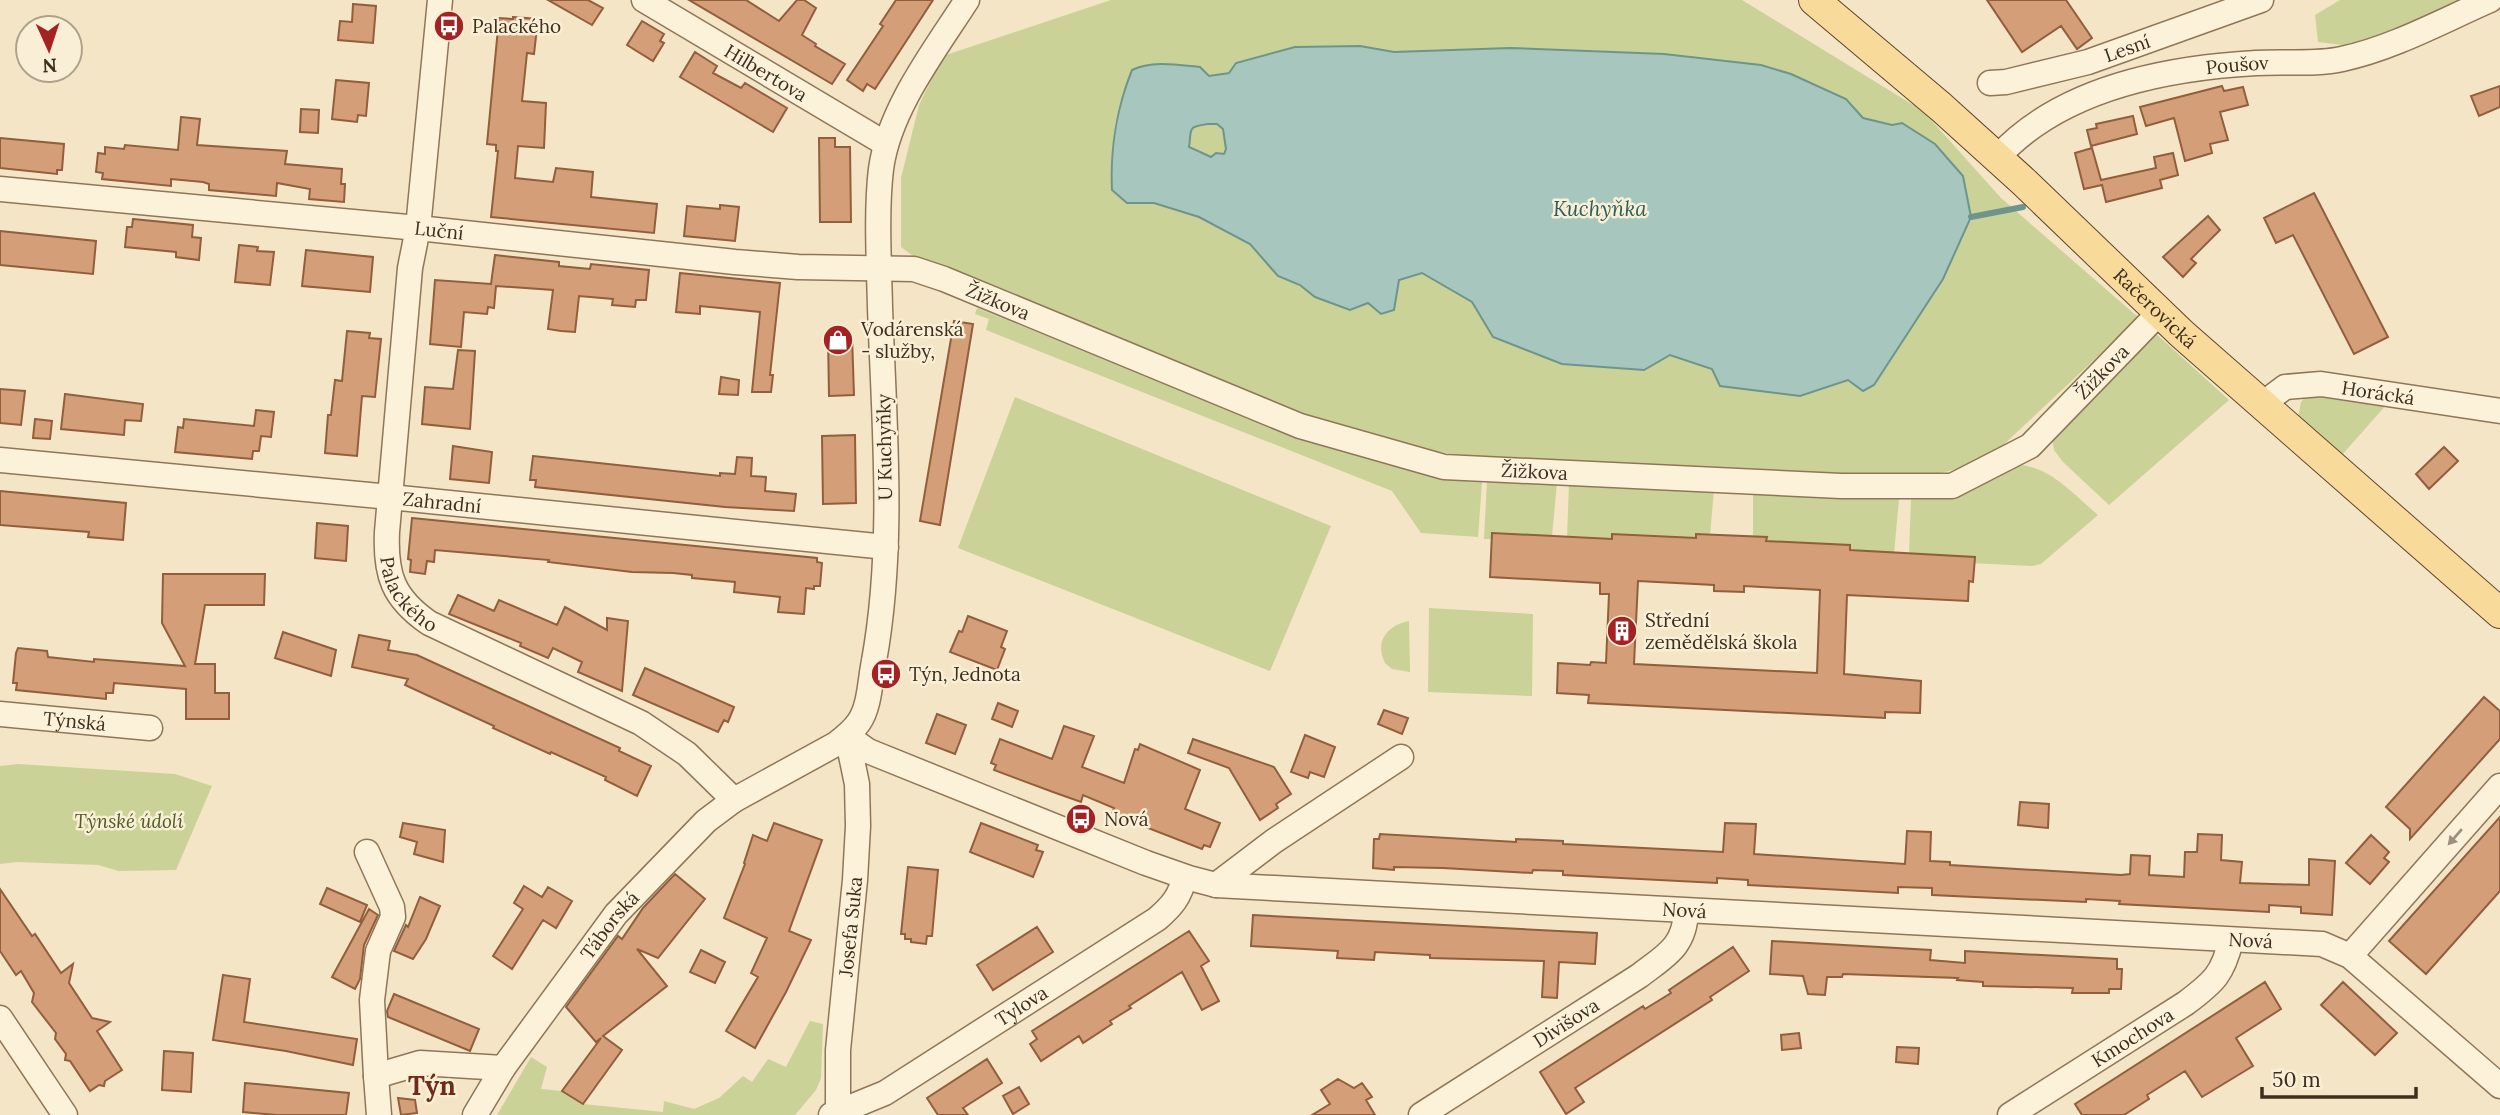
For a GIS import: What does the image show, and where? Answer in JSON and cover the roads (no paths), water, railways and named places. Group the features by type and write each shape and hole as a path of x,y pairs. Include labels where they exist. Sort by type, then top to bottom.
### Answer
{"main road":[{"name":"Račerovická","path":"1814,0 1941,107 2159,313 2500,613"}],"street":[{"name":"Palackého","path":"440,0 418,228 410,268 390,497 386,554 393,586 414,612 429,623 641,723 687,754 734,800"},
{"name":"Hilbertova","path":"644,0 886,144"},
{"name":"U Kuchyňky","path":"734,800 847,736 860,722 866,706 880,617 886,547 880,268 881,171 886,144 898,114 967,0"},
{"name":"Poušov","path":"1997,158 2012,141 2075,101 2146,77 2253,63 2338,60 2373,51 2490,0"},
{"name":"Lesní","path":"1990,83 2006,82 2088,62 2247,2"},
{"path":"2130,48 2146,77"},
{"name":"Luční","path":"0,189 418,228 735,262 797,267 880,268"},
{"name":"Žižkova","path":"880,268 914,269 944,279 1300,426 1444,467 1841,486 1952,486 2030,446 2159,313"},
{"name":"Horácká","path":"2261,405 2285,387 2321,384 2500,411"},
{"name":"Zahradní","path":"0,460 886,547"},
{"name":"Týnská","path":"0,714 150,727"},
{"name":"Nová","path":"847,736 868,751 1146,863 1184,877 1216,884 2322,944 2350,956 2500,1086"},
{"name":"Josefa Suka","path":"837,1113 837,1067 858,826 857,784 847,736"},
{"path":"1216,884 1274,841 1401,757"},
{"path":"2350,956 2500,786"},
{"name":"Táborská","path":"475,1115 503,1068 616,914 706,821 734,800"},
{"path":"368,852 392,907 393,917 378,951 372,1000 379,1115"},
{"name":"Tylova","path":"837,1113 885,1093 1157,919 1177,898 1184,877"},
{"name":"Divišova","path":"1421,1115 1618,989 1669,953 1680,940 1685,927 1686,911"},
{"name":"Kmochova","path":"2010,1115 2212,984 2221,971 2231,940"},
{"path":"0,1018 65,1115"},
{"path":"376,1076 420,1063 503,1068"}],"water":[{"name":"Kuchyňka","path":"1360,46 1394,52 1510,48 1664,54 1761,65 1791,74 1846,99 1863,118 1892,125 1902,123 1935,144 1963,176 1971,217 1943,279 1874,385 1863,391 1848,380 1800,396 1720,386 1712,369 1670,355 1644,370 1562,364 1493,337 1472,302 1422,273 1399,280 1394,310 1381,314 1368,303 1350,310 1315,297 1300,285 1278,276 1250,244 1199,217 1154,203 1127,203 1112,190 1116,129 1132,70 1148,65 1175,64 1200,67 1209,76 1229,73 1236,63 1295,47","holes":["1217,124 1223,129 1226,149 1224,154 1216,153 1211,157 1189,147 1193,128"]}],"waterway":[{"path":"1971,217 2023,207"}],"place":[{"name":"Palackého","path":"449,26"},
{"name":"Vodárenská - služby,","path":"838,340"},
{"name":"Střední zemědělská škola","path":"1622,631"},
{"name":"Týn, Jednota","path":"886,674"},
{"name":"Nová","path":"1081,819"}],"district":[{"name":"Týn","path":"432,1086"}],"park label":[{"name":"Týnské údolí","path":"129,821"}]}
